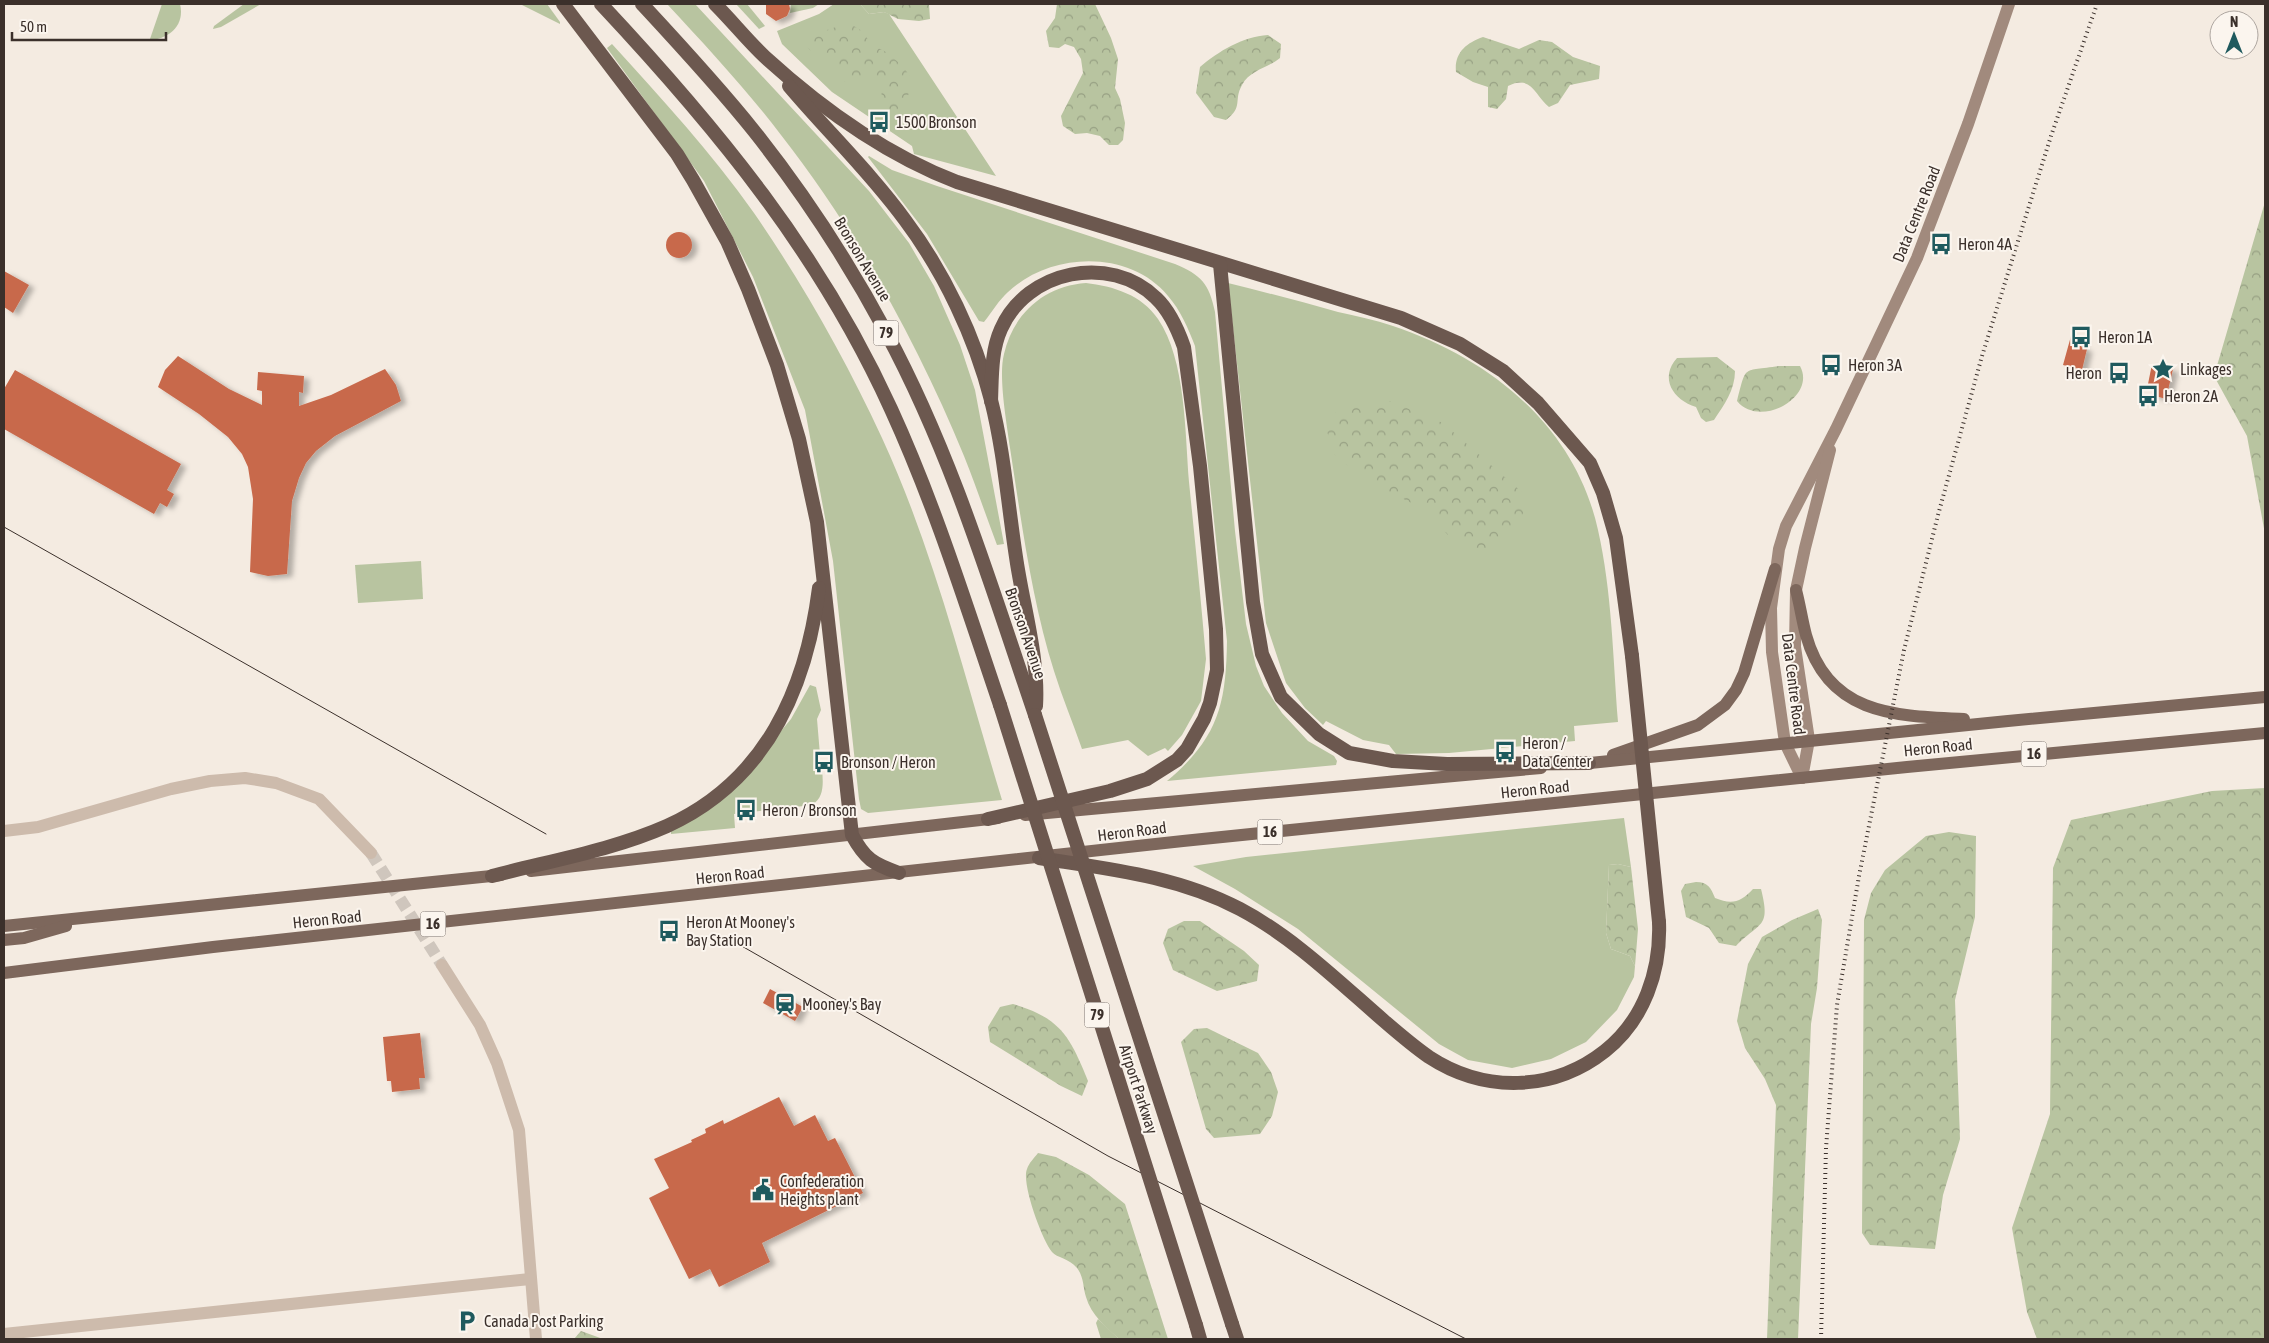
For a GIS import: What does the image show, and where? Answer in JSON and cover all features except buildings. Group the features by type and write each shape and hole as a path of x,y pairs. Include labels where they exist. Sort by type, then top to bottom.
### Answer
{"highway":[{"path":"563,4 677,154 727,242 759,316 788,396 809,481 823,562 852,835 860,852 869,860 879,866 899,873"},
{"name":"Airport Parkway","path":"601,4 676,85 764,193 827,289 873,371 923,482 1000,706 1200,1339"},
{"name":"Bronson Avenue","path":"642,4 696,62 760,139 812,210 888,334 939,445 960,496 1035,715"},
{"path":"715,4 765,57 809,110 871,177 921,243 959,315 978,361 991,401 1019,581 1037,680 1035,715"},
{"path":"765,57 852,127 900,157 928,171 957,182 1220,264 1401,318 1460,344 1483,357 1524,388 1590,463 1603,493 1616,538 1632,656 1660,944 1650,988 1629,1026 1616,1042 1578,1069 1556,1078 1533,1083 1509,1084 1469,1076 1429,1057 1294,944 1241,910 1190,886 1167,880 1039,858"},
{"path":"1220,264 1253,602 1262,654 1282,697 1318,734 1349,753 1371,758 1447,764 1589,763"},
{"path":"988,819 1110,791 1146,779 1163,770 1186,749 1204,720 1214,687 1217,650 1200,466 1184,348 1177,329 1157,298 1131,281 1116,274 1100,272 1072,274 1046,282 1020,303 1001,329 993,362 991,401"},
{"path":"492,876 624,841 666,826 702,807 739,776 770,739 793,694 812,634 823,562"},
{"name":"Airport Parkway","path":"1035,715 1237,1339"}],"main road":[{"name":"Data Centre Road","path":"1802,778 1785,743 1771,628 1775,569 1786,526 1836,428 1917,258 1965,133 2009,4"},
{"name":"Data Centre Road","path":"1802,778 1809,740 1795,647 1796,590 1836,428"},
{"path":"1589,763 1683,732 1698,725 1725,705 1736,690 1744,673 1775,569"},
{"path":"1796,590 1806,636 1816,660 1834,684 1847,696 1881,712 1906,716 2008,720"},
{"name":"Heron Road","path":"4,926 492,876 988,819 1388,784 2008,720 2265,698"},
{"name":"Heron Road","path":"4,973 213,947 1183,841 2265,732"},
{"path":"4,940 24,938 97,917"}],"street":[{"path":"4,831 38,827 161,791 230,778 251,779 276,783 320,799 370,853"},
{"path":"442,965 480,1025 497,1064 518,1130 536,1339"},
{"path":"4,1334 530,1279"}],"green space":[{"path":"162,4 180,4 180,18 175,29 170,33 151,40 150,39"},
{"path":"244,4 261,4 221,27 213,29 214,26"},
{"path":"520,4 547,4 560,24"},
{"path":"667,4 695,4 869,191 909,243 934,286 960,345 975,390 1004,544 997,545 946,414 906,331 860,249 808,171 768,118 726,68"},
{"path":"736,4 747,4 765,26 759,29"},
{"path":"791,4 819,4 813,8 790,13"},
{"path":"834,4 860,4 869,14 884,12 889,14 996,176 914,154 912,146 832,92 782,44 777,31 819,14"},
{"path":"860,4 929,4 930,19 919,21 898,19 884,12 869,14"},
{"path":"1057,4 1095,4 1111,38 1118,59 1115,88 1120,99 1125,123 1123,140 1118,145 1109,145 1100,136 1087,133 1075,134 1063,126 1061,116 1083,73 1081,59 1074,47 1065,44 1059,48 1049,47 1046,31 1055,18"},
{"path":"849,23 862,31 872,45 886,52 903,66 912,80 905,108 891,111 881,104 882,86 875,80 845,82 836,73 828,58 817,57 806,46 819,33"},
{"path":"1268,35 1281,44 1280,58 1245,80 1239,91 1237,107 1226,120 1214,117 1196,93 1200,67 1231,46 1258,36"},
{"path":"1483,37 1519,49 1539,40 1552,42 1573,57 1600,66 1599,79 1570,85 1558,103 1549,107 1528,84 1516,83 1508,86 1506,99 1497,109 1488,107 1488,87 1473,82 1456,72 1457,59 1462,50 1471,42"},
{"path":"612,44 704,147 754,213 807,295 854,380 901,482 934,571 1002,800 868,813 861,809 833,561 805,410 753,277 704,181 607,48"},
{"path":"869,156 892,170 937,186 1175,264 1198,276 1207,287 1215,312 1235,531 1246,624 1256,666 1264,686 1282,713 1308,741 1334,756 1337,761 1336,765 1167,781 1198,750 1216,719 1224,684 1227,641 1195,346 1184,320 1173,302 1152,281 1133,270 1112,264 1090,261 1067,263 1046,269 1026,279 1005,295 984,322 979,321 927,234"},
{"path":"2265,202 2265,534 2247,436 2214,376"},
{"path":"1086,283 1126,293 1144,304 1158,319 1174,355 1182,397 1206,659 1201,701 1182,735 1168,751 1165,748 1148,756 1128,740 1082,749 1057,681 1039,617 1023,532 1005,414 1002,364 1008,340 1015,326 1023,315 1044,296 1071,285"},
{"path":"1228,283 1379,322 1429,340 1463,357 1495,378 1524,401 1549,428 1570,459 1587,493 1598,530 1609,601 1618,722 1574,726 1575,741 1449,753 1396,754 1389,745 1363,740 1326,721 1323,725 1305,708 1286,683 1266,623"},
{"path":"1717,357 1735,371 1735,378 1722,409 1714,420 1706,422 1701,418 1696,407 1688,404 1675,394 1669,380 1669,373 1677,358"},
{"path":"1779,366 1800,366 1803,378 1801,388 1794,398 1784,406 1759,412 1747,409 1737,401 1742,381 1748,372"},
{"path":"1390,401 1443,423 1523,493 1524,522 1509,539 1492,548 1474,549 1448,535 1426,511 1398,496 1374,488 1335,455 1323,420 1344,408"},
{"path":"421,561 423,599 358,603 355,565"},
{"path":"810,685 816,687 821,710 817,719 820,755 815,755 816,768 822,768 823,784 816,802 812,805 734,814 735,828 671,834 671,831 728,795 791,719"},
{"path":"2265,788 2265,1339 2037,1339 2027,1312 2012,1228 2050,1114 2053,868 2071,820 2212,791"},
{"path":"1624,818 1631,867 1618,864 1609,865 1606,933 1611,949 1630,956 1635,966 1634,977 1617,1010 1586,1042 1551,1059 1512,1068 1468,1060 1439,1044 1298,929 1235,889 1193,866 1246,857"},
{"path":"1949,832 1976,836 1975,917 1955,1000 1960,1139 1943,1195 1935,1249 1870,1245 1862,1233 1864,920 1871,893 1885,870 1926,836"},
{"path":"1618,864 1631,867 1638,929 1635,966 1630,956 1611,949 1606,933 1609,865"},
{"path":"1696,882 1706,884 1715,898 1731,902 1744,897 1753,889 1761,889 1765,911 1764,918 1757,928 1736,946 1719,943 1709,928 1686,917 1681,891 1685,884"},
{"path":"1818,909 1822,920 1817,988 1811,1024 1798,1339 1767,1339 1776,1105 1765,1079 1745,1048 1737,1021 1748,964 1762,937 1792,920"},
{"path":"1184,921 1200,921 1244,951 1259,965 1257,981 1217,991 1173,970 1163,943 1168,929"},
{"path":"1013,1004 1042,1016 1062,1031 1075,1052 1088,1081 1082,1096 1061,1086 990,1042 988,1027 1000,1007"},
{"path":"1207,1028 1258,1053 1271,1072 1278,1092 1272,1116 1260,1134 1214,1138 1206,1129 1181,1042 1194,1029"},
{"path":"1038,1153 1056,1157 1089,1175 1125,1204 1168,1339 1119,1339 1095,1315 1088,1303 1079,1271 1070,1262 1052,1252 1043,1236 1034,1211 1026,1176 1028,1167"},
{"path":"1098,1319 1119,1339 1101,1339 1096,1323"},
{"path":"581,1331 603,1339 574,1339"}],"tunnel":[{"path":"371,853 442,965"}],"tram line":[{"path":"4,527 546,834"},
{"path":"726,937 1108,1156 1466,1339"}],"railway":[{"path":"1821,1339 1826,1148 1837,1005 1859,876 1904,650 1938,515 1982,356 2051,136 2097,4"}],"place":[{"name":"1500 Bronson","path":"879,122"},
{"name":"Heron 4A","path":"1941,244"},
{"name":"Heron 1A","path":"2081,337"},
{"name":"Heron 3A","path":"1831,365"},
{"name":"Linkages","path":"2163,369"},
{"name":"Heron","path":"2119,373"},
{"name":"Heron 2A","path":"2148,396"},
{"name":"Heron / Data Center","path":"1505,752"},
{"name":"Bronson / Heron","path":"824,762"},
{"name":"Heron / Bronson","path":"746,810"},
{"name":"Heron At Mooney's Bay Station","path":"669,931"},
{"name":"Mooney's Bay","path":"785,1004"},
{"name":"Confederation Heights plant","path":"763,1190"},
{"name":"Canada Post Parking","path":"467,1321"}]}
